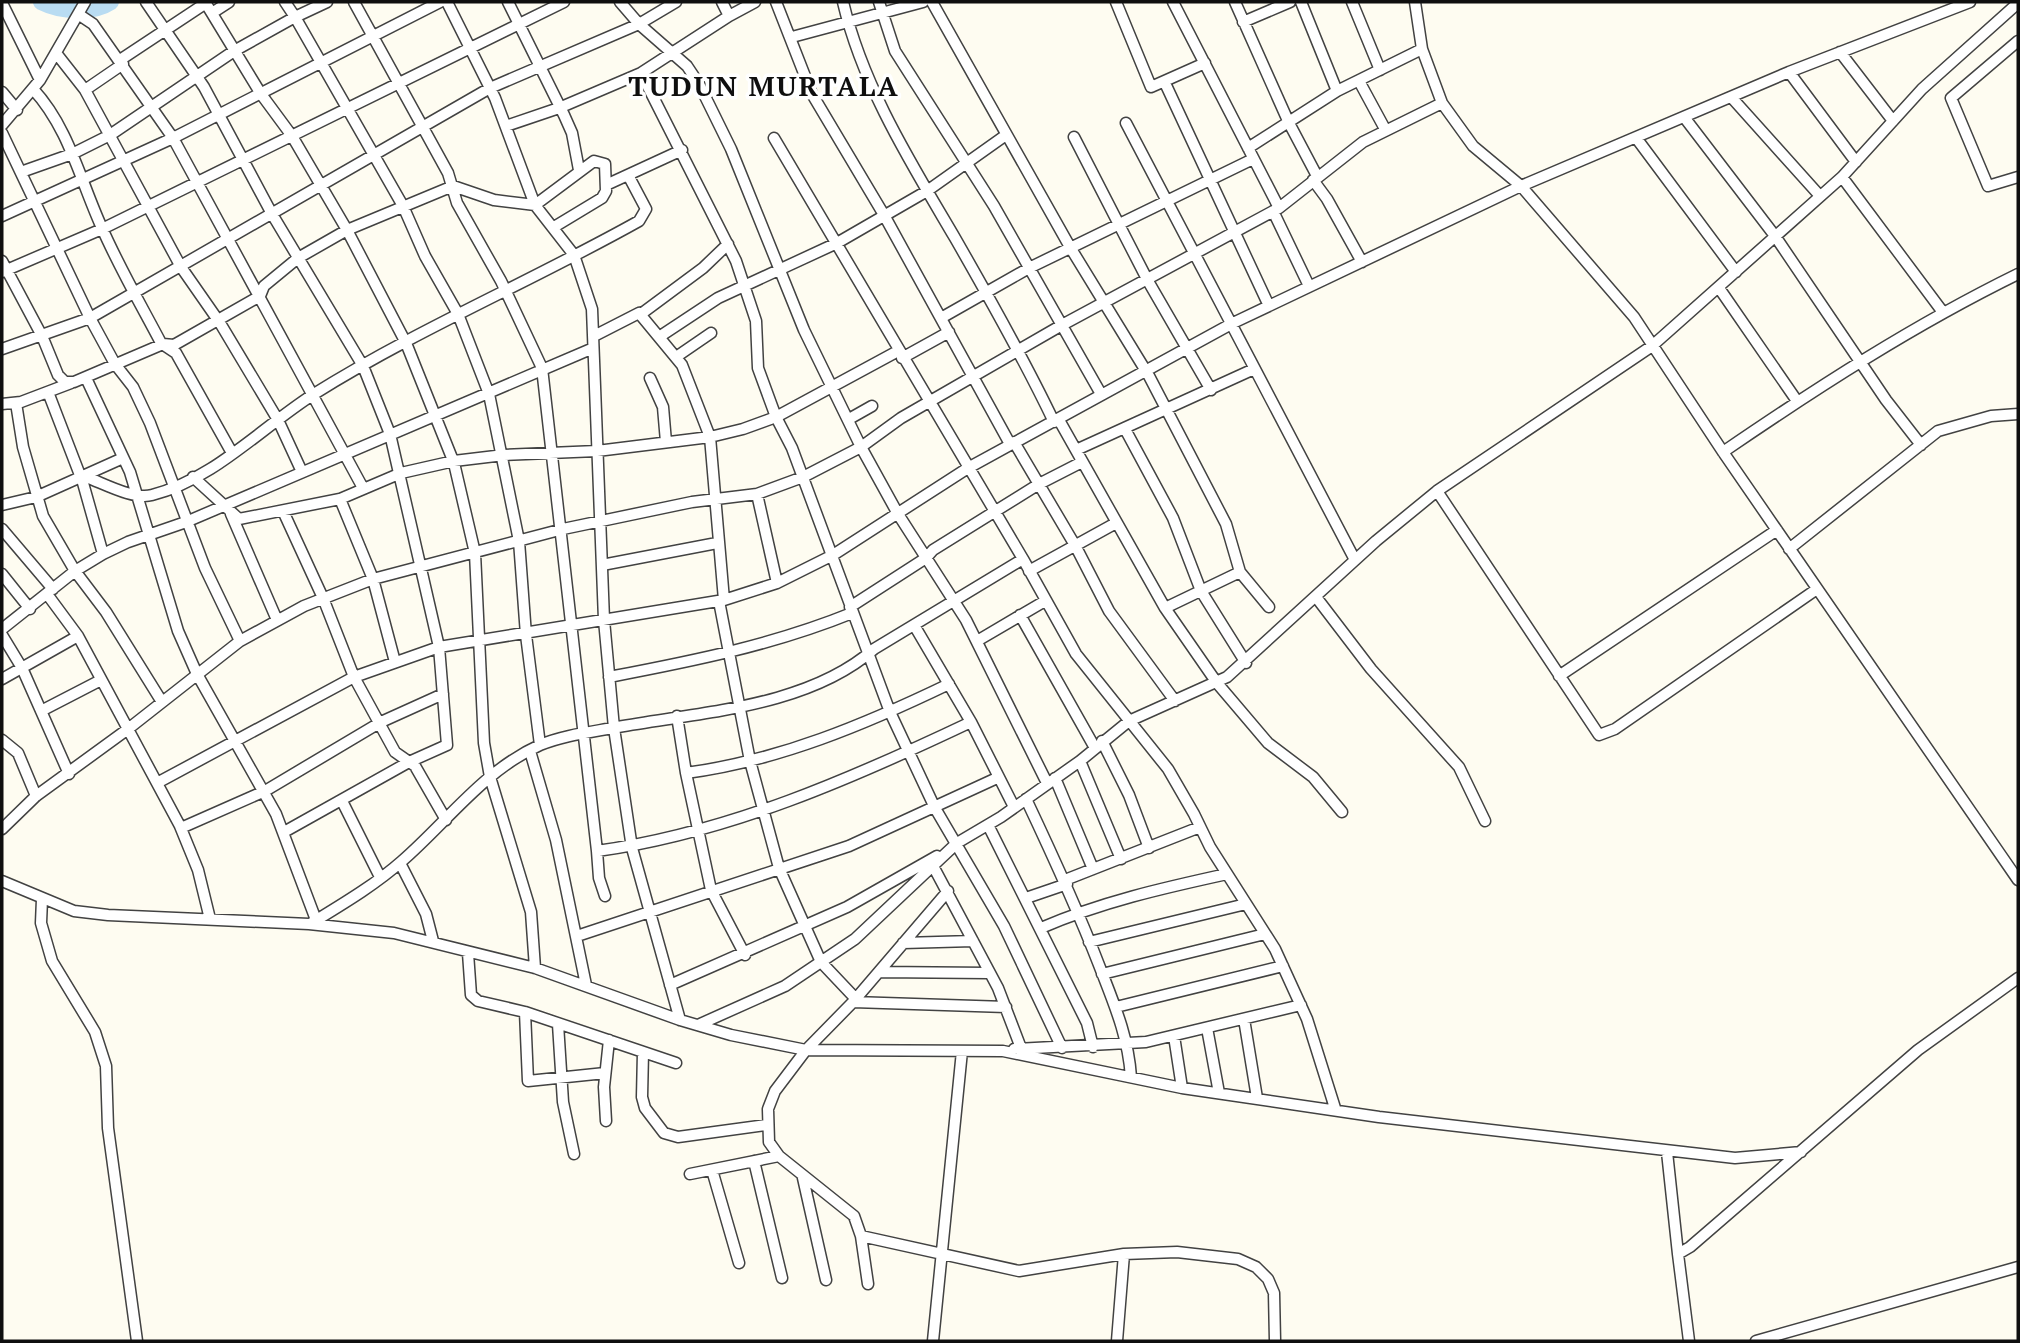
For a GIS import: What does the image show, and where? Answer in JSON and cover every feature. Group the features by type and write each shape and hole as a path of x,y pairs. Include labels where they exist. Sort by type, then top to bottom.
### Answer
{"street":[{"path":"146,2 219,113 272,214 363,366 390,434 401,473 439,647 449,742 284,832"},
{"path":"85,90 165,28 206,2 261,94 292,136 347,230 405,344 454,461 475,553 484,743 490,777 531,912 535,968"},
{"path":"212,13 229,2"},
{"path":"285,2 376,155 458,314 489,394 519,541 526,635 540,745"},
{"path":"21,172 72,155 110,135 234,51 327,2"},
{"path":"354,2 453,186 457,203 505,290 542,368 563,529 582,733 593,793 599,878 605,896"},
{"path":"2,216 173,138 219,113 324,64 440,2"},
{"path":"447,2 490,88 535,205 574,255 592,309 594,336 591,349 604,620 614,728 632,848 680,1020"},
{"path":"508,2 572,133 579,170"},
{"path":"74,382 65,382 58,376 42,336 4,267 102,229 196,180 292,136 346,107 564,2"},
{"path":"620,2 639,24 687,66 699,84 731,149 804,330 834,386 861,447 898,514 956,603 977,641 1051,781 1093,869"},
{"path":"2,349 90,318 376,155 421,125 539,65 639,24 676,2"},
{"path":"722,2 729,16"},
{"path":"506,126 559,108 642,73 755,2"},
{"path":"776,2 813,94 1012,443 1076,547 1109,611 1175,701"},
{"path":"843,2 847,21 869,79 927,191 1165,608 1217,684 1268,743 1313,777 1342,812"},
{"path":"792,37 847,21 880,7 923,2"},
{"path":"932,2 1070,247 1167,410 1226,524 1240,572 1269,607"},
{"path":"1116,2 1149,86 1154,88 1205,64"},
{"path":"1173,2 1248,148 1310,286"},
{"path":"1235,2 1315,178 1362,262"},
{"path":"1243,22 1290,2"},
{"path":"1301,2 1337,91"},
{"path":"1352,2 1380,70"},
{"path":"1415,2 1422,49 1442,103 1473,146 1521,186 1634,317 1789,549 2018,880"},
{"path":"157,783 235,738 354,677 439,647 526,635 572,624 722,600 778,583 832,555 968,468 1233,323 1521,186 1637,139 1789,72 1970,2"},
{"path":"698,1025 785,986 821,962 883,916 957,843 988,825 1080,761 1129,720 1217,684 1246,663 1355,560 1437,491 1652,346 1842,177 1922,89 2018,3"},
{"path":"2,7 40,80"},
{"path":"880,7 895,51 994,206 1101,394"},
{"path":"2,125 40,80 81,9 173,138 363,488"},
{"path":"2018,41 1951,98 1988,186 2018,177"},
{"path":"1248,148 1337,91 1422,49"},
{"path":"1840,52 1893,121"},
{"path":"56,53 85,90 126,160 181,267 218,321 278,420 302,472"},
{"path":"1789,72 1857,162"},
{"path":"642,73 728,244 746,286 755,321 758,368 803,477 867,656 890,712 935,808 1004,926 1062,1048"},
{"path":"1359,80 1385,129"},
{"path":"1165,83 1269,306"},
{"path":"33,89 52,109 102,229 135,294 163,344 176,353 232,453"},
{"path":"2,92 17,110"},
{"path":"1732,98 1821,196"},
{"path":"2,829 36,796 69,774 240,641 277,620 323,598 373,579 563,529 757,494 803,477 861,447 929,401 1062,325 1148,281 1276,209 1385,129 1442,103"},
{"path":"1684,117 1775,236 1921,445"},
{"path":"1126,123 1355,560"},
{"path":"2,133 90,318 115,364 133,387 150,423 186,522 240,641"},
{"path":"659,337 718,298 837,243 927,191 1006,135"},
{"path":"1074,137 1148,281 1189,346 1211,390"},
{"path":"774,138 1023,559 1076,654 1168,769 1227,874 1265,934 1301,1005 1335,1108"},
{"path":"1637,139 1736,272"},
{"path":"606,186 682,150"},
{"path":"941,318 985,290 1253,159"},
{"path":"2,404 16,403 86,378 163,344 174,345 260,296 264,286 298,258 347,230 402,206 453,186 494,200 535,205 579,170 600,161 605,164 606,186 601,198 554,227"},
{"path":"84,478 148,496 173,489 232,453 313,395 644,215 646,209 628,175"},
{"path":"1842,177 1942,312"},
{"path":"594,336 641,314 703,268 728,244"},
{"path":"1723,452 1861,360 1942,312 2018,274"},
{"path":"1719,288 1797,401"},
{"path":"641,314 676,357 710,436 727,654 750,761 779,868 821,962 855,1000 1006,1007"},
{"path":"193,477 206,491 227,505 239,519 340,499 401,473 454,461 503,455 597,451 710,436 776,417 834,386 949,332"},
{"path":"676,357 711,333"},
{"path":"2,629 30,610 75,571 103,554 227,505 591,349"},
{"path":"1076,450 1254,369"},
{"path":"86,378 123,458 178,631 197,674 265,791 284,832 313,922"},
{"path":"650,378 663,407 666,442"},
{"path":"48,392 84,478 103,554"},
{"path":"16,403 36,497 43,516 75,571 106,612 162,702"},
{"path":"849,419 872,406"},
{"path":"1789,549 1921,445 1951,426 2018,414"},
{"path":"1125,429 1173,519 1201,591 1246,663"},
{"path":"2,505 36,497 84,478 123,458"},
{"path":"609,677 727,654 796,635 851,610 926,558 933,550 1038,484 1082,461"},
{"path":"1437,491 1594,732 1605,735 1817,589"},
{"path":"757,494 778,583"},
{"path":"340,499 373,579 395,662"},
{"path":"227,505 277,620"},
{"path":"283,511 323,598 354,677 381,722 395,752 409,762 446,820"},
{"path":"1029,571 1116,523"},
{"path":"2,529 50,592 78,636 157,783 181,828 198,870 210,919"},
{"path":"1559,676 1777,530"},
{"path":"602,565 717,543"},
{"path":"313,922 400,863 490,777 540,745 582,733 738,705 811,685 861,662 914,625 956,603 1023,559"},
{"path":"1165,608 1240,572"},
{"path":"2,574 30,610"},
{"path":"1316,597 1371,669 1459,767 1485,821"},
{"path":"977,641 1045,601"},
{"path":"1020,615 1129,795 1149,848"},
{"path":"914,625 971,722 1014,807"},
{"path":"2,635 22,668 69,774"},
{"path":"2,679 78,636"},
{"path":"41,711 102,680"},
{"path":"686,772 750,761 890,712 949,684"},
{"path":"181,828 265,791 381,722 443,694"},
{"path":"677,716 711,890 745,955"},
{"path":"597,852 632,848 764,809 908,752 971,722"},
{"path":"2,740 18,753 36,796"},
{"path":"530,751 556,840 586,985"},
{"path":"1080,761 1121,859"},
{"path":"578,936 849,846 997,778"},
{"path":"1026,799 1066,882 1116,1007 1129,1044 1131,1077"},
{"path":"342,801 380,877"},
{"path":"988,825 1087,1023 1093,1047"},
{"path":"1026,898 1200,827"},
{"path":"670,985 745,955 847,907 920,863 946,852"},
{"path":"400,863 426,914 433,941"},
{"path":"933,864 1006,1007 1021,1048"},
{"path":"1041,928 1078,912 1137,893 1227,874"},
{"path":"2,881 74,911 107,915 313,922 433,941 468,953 535,968 680,1020 806,1050 1003,1051 1129,1044 1174,1036 1301,1005"},
{"path":"868,1284 861,1236 855,1216 847,1207 803,1178 779,1157 769,1142 766,1125 768,1108 775,1091 806,1050 855,1000 948,891"},
{"path":"42,899 41,923 52,961 95,1032 106,1066 108,1128 137,1341"},
{"path":"1090,942 1246,904"},
{"path":"1102,974 1265,934"},
{"path":"903,943 972,941"},
{"path":"468,953 471,995 478,1001 525,1012 677,1063"},
{"path":"1116,1007 1283,966"},
{"path":"878,972 989,973"},
{"path":"1678,1254 1690,1247 1918,1050 2018,978"},
{"path":"525,1012 526,1079 531,1083 605,1073"},
{"path":"1244,1019 1257,1098"},
{"path":"558,1024 561,1077 574,1154"},
{"path":"1207,1028 1219,1093"},
{"path":"1174,1036 1182,1087"},
{"path":"606,1121 605,1073 609,1040"},
{"path":"933,1341 962,1051"},
{"path":"1003,1051 1182,1087 1335,1108 1379,1117 1735,1158 1801,1152"},
{"path":"643,1052 642,1097 645,1108 664,1133 678,1137 766,1125"},
{"path":"1667,1152 1689,1341"},
{"path":"690,1174 779,1157"},
{"path":"754,1161 782,1278"},
{"path":"712,1170 739,1263"},
{"path":"803,1178 826,1280"},
{"path":"861,1236 944,1252 1019,1271 1124,1254 1177,1252 1238,1259 1256,1267 1268,1279 1274,1293 1275,1341"},
{"path":"1117,1341 1124,1254"},
{"path":"1756,1341 2018,1267"}],"waterway":[{"path":"41,2 58,8 77,10 104,6 111,2"}],"district":[{"name":"TUDUN MURTALA","path":"764,85"}]}
